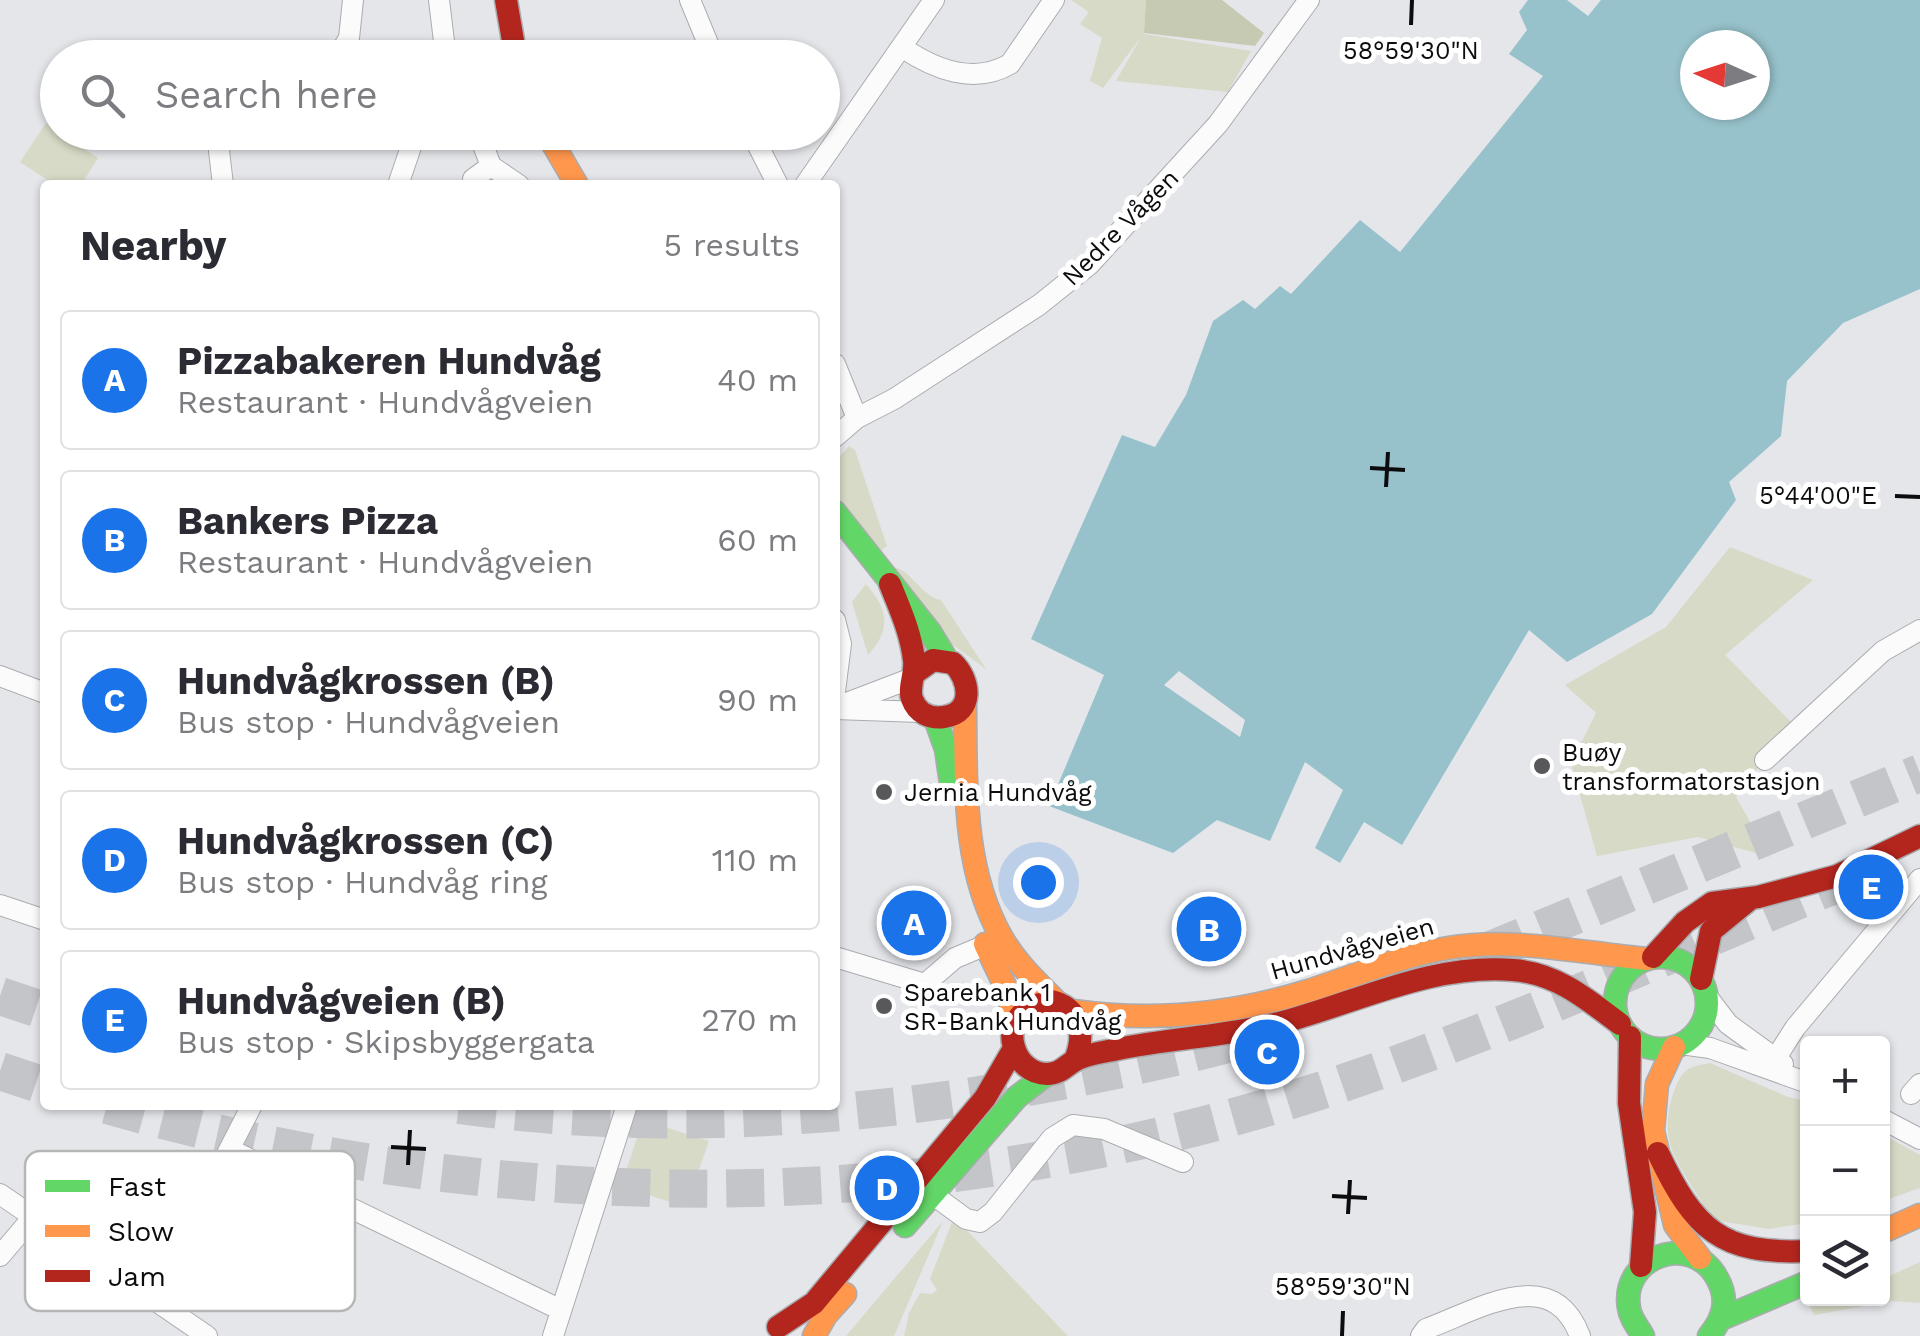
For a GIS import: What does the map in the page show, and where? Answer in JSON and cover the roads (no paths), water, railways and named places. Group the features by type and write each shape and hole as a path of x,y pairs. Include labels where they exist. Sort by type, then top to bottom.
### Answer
{"main road":[{"path":"506,0 513,40"},
{"path":"557,150 574,180"},
{"path":"840,519 930,632 947,660"},
{"path":"890,584 908,626 914,675 911,696 928,715 950,767 964,884 1006,988 1015,1021"},
{"path":"814,1336 826,1315 1016,1097 1047,1074 1068,1068 1084,1041 1079,1020 1016,964 983,902 970,840 967,678 959,666 947,660 933,660 914,675"},
{"path":"928,715 952,716 965,704"},
{"path":"1641,1266 1648,1222 1630,1120 1625,1030 1616,1009 1616,993 1622,978 1712,902 1804,886 1860,868 1920,836"},
{"path":"1715,1330 1724,1292 1723,1265 1676,1224 1653,1131 1654,1099 1677,1046 1702,1024 1707,1010 1704,987 1711,932 1752,898"},
{"name":"Hundvågveien","path":"1065,1007 1131,1018 1250,1005 1290,996 1392,961 1472,944 1518,944 1650,958"},
{"path":"1650,958 1677,960 1690,967 1704,987"},
{"name":"Hundvågveien","path":"1076,1060 1130,1047 1292,1022 1424,980 1470,971 1550,978 1577,992 1625,1030"},
{"path":"779,1333 814,1303 985,1098 1013,1050 1012,1030 1020,1013 1037,1002 1065,1007"},
{"path":"1625,1030 1653,1048 1677,1046"},
{"path":"1013,1050 1026,1067 1047,1074"},
{"path":"1658,1153 1681,1201 1710,1231 1725,1241 1757,1252 1800,1251"},
{"path":"1890,1228 1920,1215"},
{"path":"1890,1252 1920,1239"},
{"path":"1643,1336 1628,1312 1627,1296 1641,1266 1654,1256 1671,1252 1723,1265 1770,1270 1800,1262"},
{"path":"1715,1330 1750,1304 1800,1285"}],"street":[{"path":"347,40 354,0"},
{"path":"439,0 444,40"},
{"path":"690,0 707,40"},
{"path":"840,136 934,0"},
{"path":"903,48 942,70 957,73 1002,69 1010,64 1054,0"},
{"name":"Nedre Vågen","path":"840,433 857,418 894,399 1039,306 1088,265 1226,114 1309,0"},
{"path":"219,150 222,180"},
{"path":"400,180 410,150"},
{"path":"485,150 491,166 511,180"},
{"path":"760,150 775,180"},
{"path":"809,180 830,150"},
{"path":"473,179 491,166"},
{"path":"840,376 857,418"},
{"path":"1765,760 1883,651 1917,637"},
{"path":"840,706 914,675"},
{"path":"0,676 40,691"},
{"path":"840,708 928,715"},
{"path":"1772,1063 1795,1028 1920,879"},
{"path":"0,905 40,918"},
{"path":"840,959 922,984 930,982 954,958 986,946"},
{"path":"1704,987 1728,1024 1772,1063 1800,1079"},
{"path":"1677,1046 1710,1048 1772,1063"},
{"path":"231,1150 250,1110"},
{"path":"553,1336 625,1110"},
{"path":"1890,1124 1920,1139"},
{"path":"932,1194 966,1219 980,1222 1014,1188 1052,1138 1074,1126 1104,1129 1183,1162"},
{"path":"0,1194 25,1211"},
{"path":"355,1210 561,1310"},
{"path":"0,1256 25,1226"},
{"path":"1421,1336 1426,1328 1519,1295 1552,1299 1569,1314 1580,1336"},
{"path":"172,1311 207,1336"}],"water":[{"path":"1528,0 1567,0 1588,16 1601,0 1920,0 1920,289 1843,323 1787,381 1781,436 1729,482 1736,500 1652,614 1567,662 1529,630 1402,845 1364,822 1340,863 1315,848 1343,790 1305,762 1270,841 1217,820 1173,853 1049,806 1104,675 1031,639 1122,435 1155,447 1186,395 1213,321 1243,300 1255,309 1280,286 1291,294 1360,220 1400,252 1543,76 1509,54 1527,30 1519,12","holes":["1179,671 1245,720 1240,737 1164,685"]}],"tunnel":[{"path":"1488,951 1920,773"},
{"path":"355,1159 539,1183 686,1189 833,1184 978,1170 1123,1144 1265,1108 1409,1060 1832,886"},
{"path":"0,996 40,1009"},
{"path":"508,1110 657,1119 756,1118 854,1111 1051,1083 1244,1040"},
{"path":"0,1071 40,1084"},
{"path":"127,1110 310,1151"}],"place":[{"name":"Buøy transformatorstasjon","path":"1542,766"},
{"name":"Jernia Hundvåg","path":"884,792"},
{"name":"Hundvågveien (B)","path":"1871,887"},
{"name":"Pizzabakeren Hundvåg","path":"914,923"},
{"name":"Bankers Pizza","path":"1209,929"},
{"name":"Sparebank 1 SR-Bank Hundvåg","path":"884,1006"},
{"name":"Hundvågkrossen (B)","path":"1267,1052"},
{"name":"Hundvågkrossen (C)","path":"887,1188"}]}
